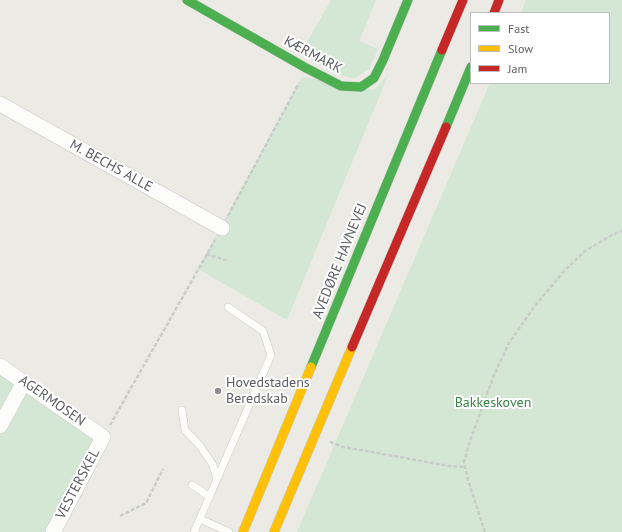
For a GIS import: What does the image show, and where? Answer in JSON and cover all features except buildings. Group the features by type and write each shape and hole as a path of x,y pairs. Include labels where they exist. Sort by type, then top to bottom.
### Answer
{"street":[{"name":"KÆRMARK","path":"188,0 306,68 342,86 361,87 374,78 384,60 408,0"},
{"name":"AVEDØRE HAVNEVEJ","path":"243,532 463,0"},
{"path":"494,12 499,0"},
{"path":"274,532 470,68"},
{"name":"M. BECHS ALLE","path":"0,104 222,228"},
{"name":"AGERMOSEN","path":"0,366 103,436"},
{"path":"0,426 24,382"},
{"name":"VESTERSKEL","path":"53,532 103,436"}],"lane":[{"path":"194,532 271,355 263,331 228,306"},
{"path":"182,410 186,430 200,446 213,465 217,480"},
{"path":"192,485 210,496"},
{"path":"200,519 229,532"}],"path":[{"path":"103,436 222,228 306,68"},
{"path":"485,532 468,480 464,462 494,375 509,343 534,307 564,271 585,251 612,235 622,231"},
{"path":"206,254 229,261"},
{"path":"330,442 343,447 448,466 465,467"},
{"path":"120,516 146,503 163,468"}],"green space":[{"path":"331,0 376,0 359,41 378,49 369,69 357,77 351,78 336,74 301,53"},
{"name":"Bakkeskoven","path":"526,0 622,0 622,532 297,532 490,84 610,84 610,12 521,12"},
{"path":"388,75 287,320 198,269 302,77 374,90"},
{"path":"0,374 95,440 47,532 0,532"}],"traffic: fast":[{"path":"187,0 306,68 341,86 361,87 374,78 408,0"},
{"path":"311,367 442,50"},
{"path":"446,127 470,69"}],"traffic: slow":[{"path":"274,532 352,347"},
{"path":"243,532 311,367"}],"traffic: jam":[{"path":"442,50 463,0"},
{"path":"494,12 499,0"},
{"path":"352,347 446,127"}],"place":[{"name":"Hovedstadens Beredskab","path":"218,391"}]}
